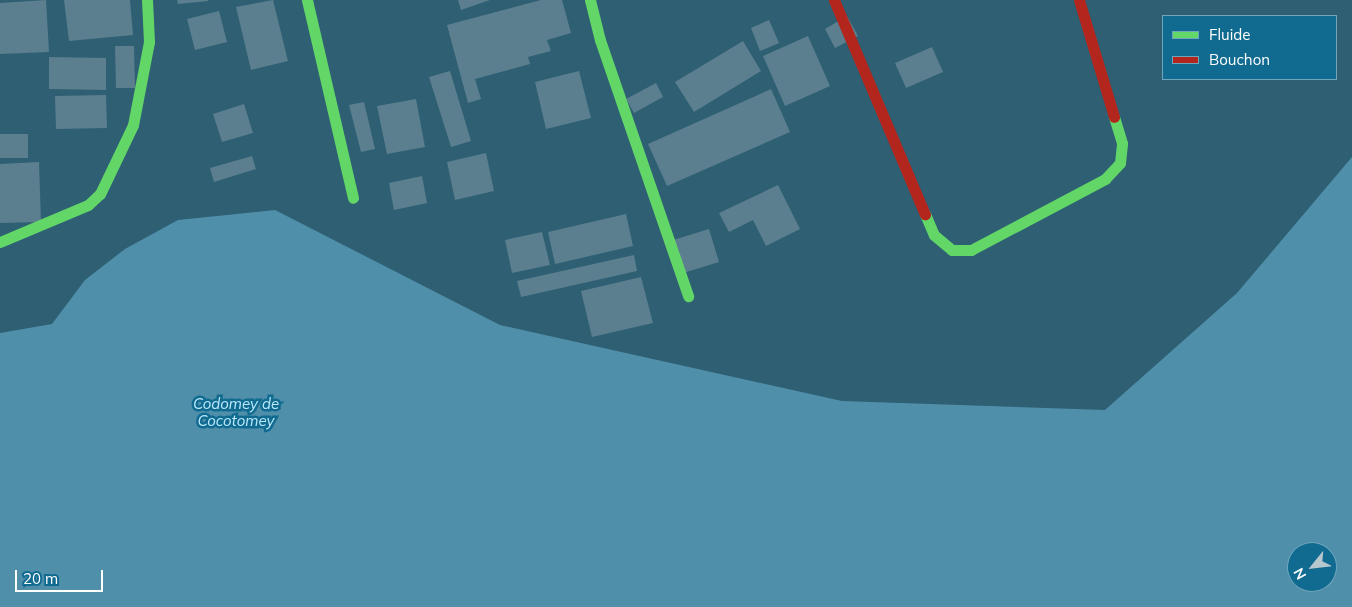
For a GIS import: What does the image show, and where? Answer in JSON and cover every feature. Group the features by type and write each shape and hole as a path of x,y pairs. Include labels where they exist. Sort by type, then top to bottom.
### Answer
{"street":[{"path":"0,242 88,205 100,194 134,125 150,42 147,0"},
{"path":"307,0 353,198"},
{"path":"590,0 600,40 688,296"},
{"path":"834,0 934,235 952,250 971,250 1105,179 1120,163 1122,143 1080,0"}],"water":[{"name":"Codomey de Cocotomey","path":"1352,157 1352,607 0,607 0,333 52,324 85,280 125,249 178,220 275,210 500,325 842,401 1105,410 1237,293"}],"building":[{"path":"46,0 49,52 0,54 0,3"},
{"path":"64,0 130,0 133,35 69,41"},
{"path":"177,0 208,0 208,1 178,4"},
{"path":"273,0 288,61 251,70 236,7"},
{"path":"458,0 490,0 461,10"},
{"path":"541,0 562,0 571,33 547,40 551,51 528,57 530,64 475,79 481,99 468,103 447,25"},
{"path":"219,11 227,42 195,50 187,19"},
{"path":"847,16 858,36 835,48 825,29"},
{"path":"769,20 779,43 760,51 751,28"},
{"path":"808,36 830,86 785,106 763,56"},
{"path":"743,41 761,71 694,112 675,82"},
{"path":"115,46 134,46 135,88 116,88"},
{"path":"932,47 943,72 906,88 895,63"},
{"path":"49,57 106,58 106,90 49,89"},
{"path":"450,71 471,141 451,147 429,77"},
{"path":"579,71 591,118 546,129 535,82"},
{"path":"656,83 663,97 634,113 626,99"},
{"path":"771,89 790,132 667,186 648,144"},
{"path":"106,95 107,128 56,129 55,96"},
{"path":"416,99 425,147 387,154 377,106"},
{"path":"364,102 375,149 361,152 349,105"},
{"path":"244,104 253,133 222,142 213,114"},
{"path":"0,134 28,134 28,158 0,158"},
{"path":"486,153 494,191 455,200 447,162"},
{"path":"252,156 256,169 214,182 210,168"},
{"path":"39,162 41,222 0,223 0,164"},
{"path":"422,176 427,203 394,210 389,183"},
{"path":"778,185 800,229 766,246 753,220 729,232 719,213"},
{"path":"626,214 633,246 555,264 548,232"},
{"path":"709,229 719,262 680,274 670,241"},
{"path":"542,232 550,265 512,273 505,240"},
{"path":"634,255 637,271 521,297 517,281"},
{"path":"641,277 653,323 592,337 581,291"}],"traffic: fast":[{"path":"0,242 88,205 100,194 133,125 149,42 147,0"},
{"path":"307,0 353,198"},
{"path":"590,0 600,40 688,296"},
{"path":"925,214 934,235 952,250 971,250 1105,179 1120,163 1122,143 1114,117"}],"traffic: jam":[{"path":"834,0 925,214"},
{"path":"1079,0 1114,117"}]}
